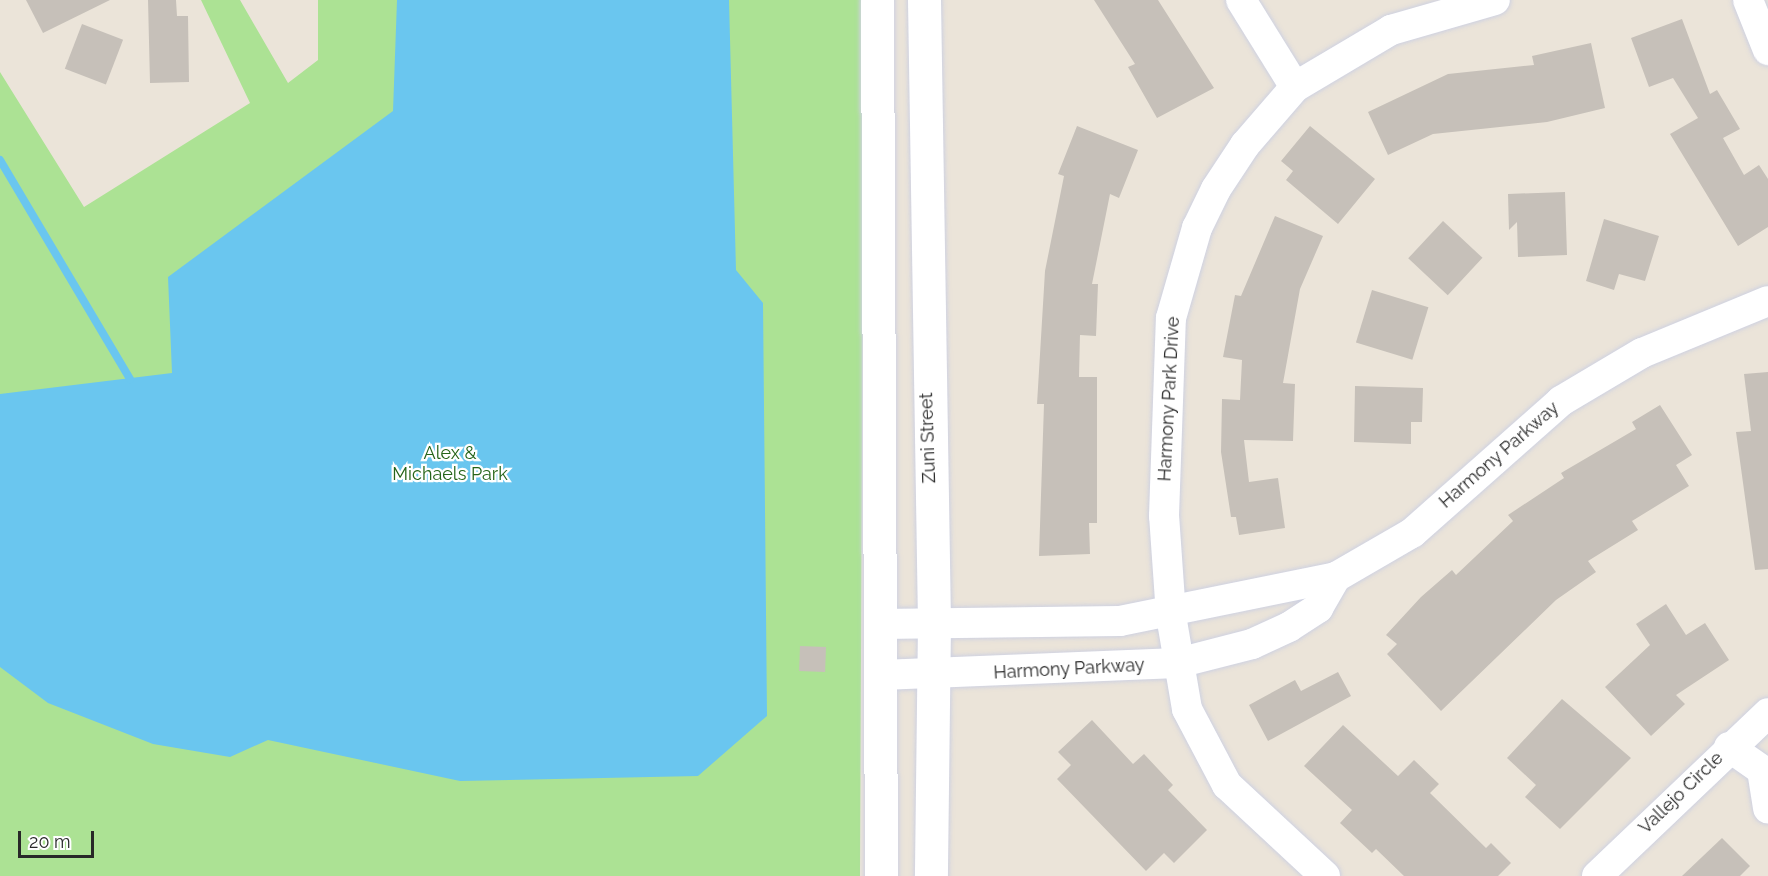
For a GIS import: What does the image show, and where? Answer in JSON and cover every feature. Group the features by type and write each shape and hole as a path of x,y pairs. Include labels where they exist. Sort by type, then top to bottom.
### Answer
{"main road":[{"path":"877,0 881,876"},
{"name":"Zuni Street","path":"924,0 934,623 930,675 932,876"}],"street":[{"path":"1242,0 1296,87"},
{"name":"Harmony Park Drive","path":"1325,876 1227,785 1197,736 1178,663 1171,615 1164,516 1168,347 1181,273 1216,189 1245,145 1296,87 1391,30 1495,0"},
{"path":"1748,0 1768,50"},
{"name":"Harmony Parkway","path":"880,624 1120,621 1171,615 1336,577 1412,533 1562,400 1642,353 1768,301"},
{"name":"Harmony Parkway","path":"881,675 930,675 1178,663 1252,644 1289,627 1318,608 1336,577"},
{"name":"Vallejo Circle","path":"1597,876 1729,747 1768,713"},
{"path":"1729,747 1762,770 1768,809"}],"green space":[{"name":"Alex & Michaels Park","path":"201,0 240,0 288,83 318,60 318,0 864,0 860,876 0,876 0,72 84,207 250,103"}],"water":[{"name":"Alex & Michaels Park","path":"397,0 729,0 736,270 763,303 767,716 698,776 460,781 268,740 230,757 153,744 48,703 0,667 0,394 172,373 168,277 393,111"}],"building":[{"path":"26,0 110,0 43,33"},
{"path":"148,0 176,0 177,16 188,16 189,82 150,83"},
{"path":"1094,0 1158,0 1214,88 1157,118 1128,67 1135,64"},
{"path":"1682,19 1710,94 1717,90 1740,129 1723,138 1744,175 1759,165 1768,179 1768,227 1738,246 1670,134 1698,118 1673,78 1649,87 1631,38"},
{"path":"82,24 123,40 106,85 65,69"},
{"path":"1591,43 1605,108 1547,122 1433,134 1388,155 1368,112 1448,74 1534,65 1532,56"},
{"path":"1077,126 1138,150 1119,198 1110,194 1092,284 1098,284 1096,336 1080,335 1079,377 1097,377 1097,523 1089,523 1090,554 1039,556 1044,404 1037,404 1045,271 1064,176 1058,174"},
{"path":"1310,126 1375,179 1338,224 1286,180 1293,171 1281,161"},
{"path":"1565,192 1567,255 1518,257 1517,222 1509,230 1508,194"},
{"path":"1275,216 1323,236 1300,289 1283,383 1295,384 1293,441 1244,440 1249,482 1278,478 1285,528 1239,535 1236,517 1231,517 1221,452 1222,399 1240,400 1242,360 1223,357 1235,295 1241,296"},
{"path":"1604,219 1659,236 1645,281 1619,274 1614,290 1586,281"},
{"path":"1443,221 1482,258 1448,295 1408,258"},
{"path":"1372,290 1428,307 1412,360 1356,343"},
{"path":"1768,372 1768,569 1755,570 1736,432 1751,431 1744,374"},
{"path":"1355,386 1423,388 1422,422 1411,422 1411,444 1354,442"},
{"path":"1660,405 1692,455 1676,465 1689,486 1632,521 1638,530 1588,561 1596,572 1556,600 1441,711 1387,654 1397,644 1386,635 1421,597 1452,570 1456,575 1513,521 1508,515 1564,478 1561,473 1636,429 1632,422"},
{"path":"1666,604 1686,635 1705,623 1729,660 1676,695 1685,704 1651,736 1605,687 1650,645 1636,624"},
{"path":"800,646 826,647 825,672 799,671"},
{"path":"1338,672 1351,696 1268,741 1249,705 1295,680 1301,691"},
{"path":"1562,699 1631,758 1560,829 1525,797 1536,785 1507,758"},
{"path":"1092,720 1133,764 1144,754 1173,785 1168,790 1207,830 1174,863 1164,853 1146,871 1057,779 1071,765 1058,752"},
{"path":"1343,725 1398,776 1414,760 1439,784 1430,793 1486,848 1491,843 1511,863 1498,876 1404,876 1376,849 1372,853 1340,823 1352,810 1304,766"},
{"path":"1722,838 1750,866 1740,876 1682,876"}],"waterway":[{"path":"0,160 130,379"}]}
